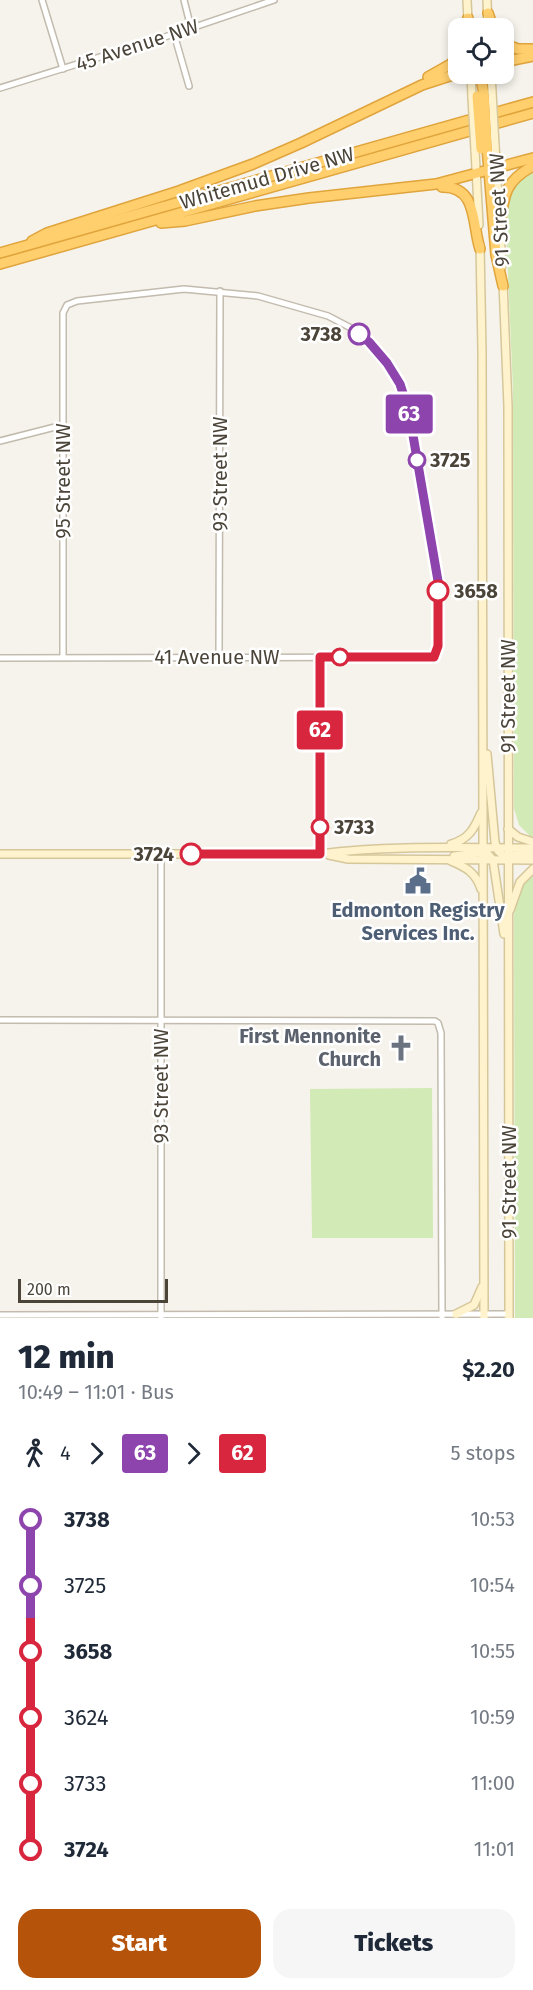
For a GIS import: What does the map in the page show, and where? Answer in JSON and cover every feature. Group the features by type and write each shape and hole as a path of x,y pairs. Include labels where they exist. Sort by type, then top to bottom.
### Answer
{"highway":[{"path":"488,13 489,18"},
{"path":"514,48 533,49"},
{"path":"514,60 533,56"},
{"path":"360,114 448,66"},
{"path":"19,248 46,233 179,191 253,164 422,85 448,77"},
{"path":"480,84 478,117 485,148 493,169 496,255 503,286"},
{"path":"479,94 485,148"},
{"name":"Whitemud Drive NW","path":"0,253 533,102"},
{"name":"Whitemud Drive NW","path":"0,264 533,113"},
{"path":"493,169 496,157"},
{"path":"137,226 185,221 255,206 309,198 454,181 533,158"},
{"path":"500,224 507,188 516,177 533,166"},
{"path":"418,187 451,187 463,194 472,209 480,249"}],"main road":[{"path":"467,0 467,18"},
{"path":"487,0 488,13"},
{"path":"475,84 479,94"},
{"path":"479,94 485,84"},
{"name":"91 Street NW","path":"484,1316 483,900 487,855 483,808 482,351 476,174 485,148 496,157"},
{"name":"91 Street NW","path":"493,169 500,224 508,405 508,829 504,853 508,915 509,1316"},
{"path":"484,709 504,853"},
{"path":"442,847 457,843 468,836 474,829 483,808"},
{"path":"508,829 518,837 533,842"},
{"path":"0,854 320,854 442,847 487,855"},
{"path":"320,854 348,859 427,860 533,848"},
{"path":"504,853 533,860"},
{"path":"427,860 504,853 533,854"},
{"path":"487,855 508,976"},
{"path":"446,859 465,867 474,874 483,900"},
{"path":"508,915 520,882 533,869"},
{"path":"456,1314 476,1302 484,1282"}],"street":[{"path":"42,0 63,69"},
{"path":"184,0 191,28"},
{"name":"45 Avenue NW","path":"0,88 274,0"},
{"path":"174,34 189,86"},
{"name":"95 Street NW","path":"63,657 63,313 67,305 77,301 174,289 220,291"},
{"name":"41 Avenue NW","path":"0,658 434,657 438,646 438,581 409,412 400,384 387,363 369,342 351,328 328,316 258,296 220,291"},
{"name":"93 Street NW","path":"219,657 220,291"},
{"path":"0,441 63,425"},
{"path":"320,657 320,854"},
{"name":"93 Street NW","path":"160,854 161,1316"},
{"path":"0,1020 430,1020 438,1023 441,1033 442,1316"},
{"path":"0,1315 442,1316 456,1314 509,1316"}],"green space":[{"path":"533,169 533,839 519,825 514,808 513,389 505,207 510,188"},
{"path":"533,873 533,1318 515,1318 514,915 520,892"},
{"path":"432,1088 433,1238 312,1238 310,1089"}],"bus line":[{"name":"63","path":"359,334 387,363 400,384 409,412 438,591"},
{"name":"62","path":"191,854 320,854 320,657 434,657 438,651 438,591"}],"place":[{"name":"3738","path":"359,334"},
{"name":"3725","path":"417,460"},
{"name":"3658","path":"438,591"},
{"name":"3733","path":"320,827"},
{"name":"3724","path":"191,854"},
{"name":"Edmonton Registry Services Inc.","path":"418,881"},
{"name":"First Mennonite Church","path":"401,1048"}]}
